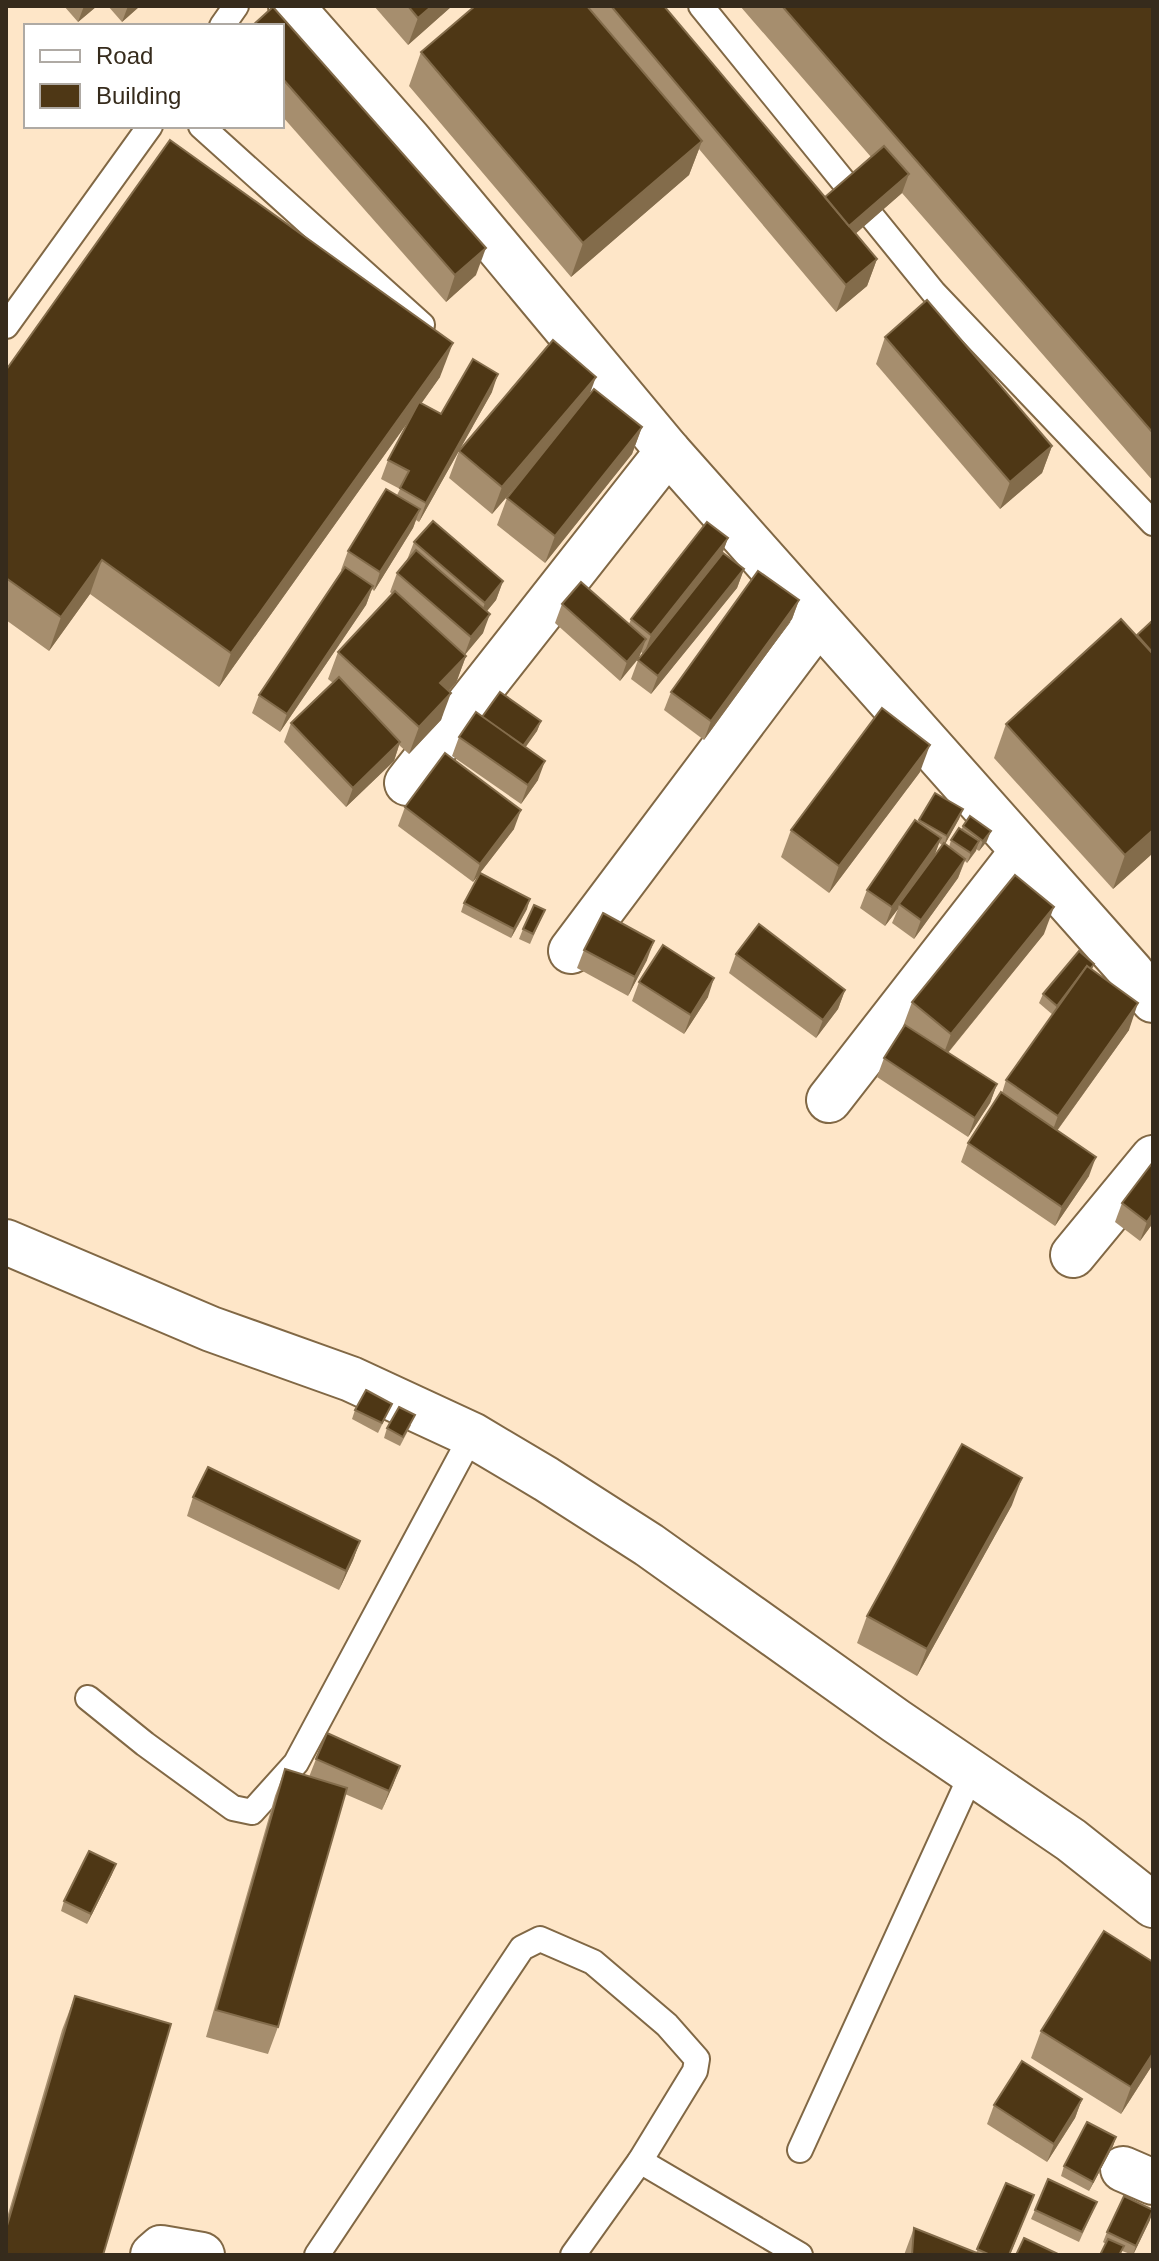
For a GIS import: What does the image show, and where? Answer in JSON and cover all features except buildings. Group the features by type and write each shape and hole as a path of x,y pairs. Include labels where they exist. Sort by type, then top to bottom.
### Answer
{"street":[{"path":"291,6 419,152 668,451 818,622 1022,852 1146,975"},
{"path":"407,783 668,451"},
{"path":"571,951 818,622"},
{"path":"829,1100 1022,852"},
{"path":"1073,1255 1153,1158"},
{"path":"6,1242 211,1329 351,1379 472,1435 649,1545 1071,1840 1153,1905"},
{"path":"153,2255 161,2248 202,2255"}],"lane":[{"path":"223,24 236,6"},
{"path":"701,6 934,293 1153,523"},
{"path":"6,326 149,128"},
{"path":"203,128 437,339"},
{"path":"88,1698 233,1808 252,1812 296,1763 472,1435"},
{"path":"800,2150 972,1773"},
{"path":"317,2255 522,1948 540,1939 593,1962 667,2025 697,2059 695,2071 640,2161 573,2255"},
{"path":"640,2161 800,2255"}]}
